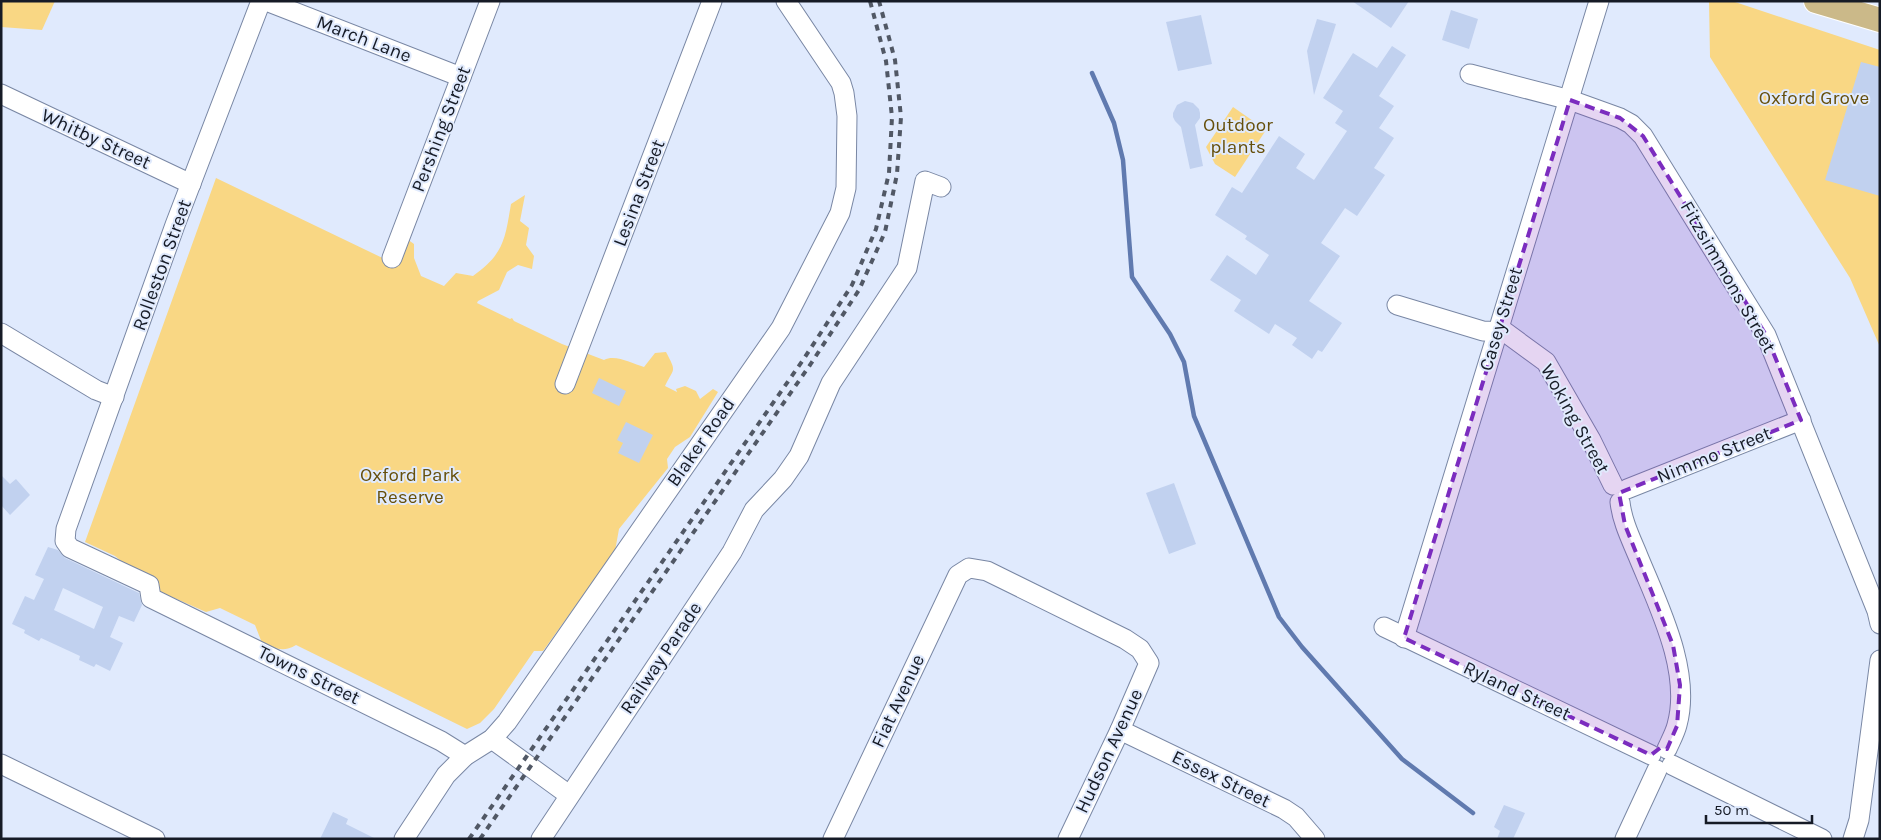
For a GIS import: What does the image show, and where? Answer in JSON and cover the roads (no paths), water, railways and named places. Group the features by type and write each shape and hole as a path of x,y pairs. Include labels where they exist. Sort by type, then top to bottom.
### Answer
{"main road":[{"path":"1816,1 1880,20"}],"street":[{"name":"Rolleston Street","path":"151,598 149,586 70,548 65,542 66,529 191,184 261,1"},
{"name":"March Lane","path":"266,1 461,77"},
{"name":"Pershing Street","path":"392,258 490,1"},
{"name":"Lesina Street","path":"565,384 712,1"},
{"name":"Blaker Road","path":"404,839 446,775 465,756 492,739 507,722 781,328 840,213 846,188 847,116 844,93 841,83 786,1"},
{"name":"Casey Street","path":"1404,638 1599,1"},
{"name":"Fitzsimmons Street","path":"1470,74 1570,100 1620,118 1631,124 1643,136 1766,335 1877,611 1880,624"},
{"name":"Whitby Street","path":"1,94 191,184"},
{"name":"Railway Parade","path":"541,839 732,552 754,510 782,479 799,456 831,383 908,268 926,181 941,187"},
{"name":"Woking Street","path":"1397,305 1483,331 1505,332 1546,362 1620,492 1625,525 1673,645 1680,685 1681,707 1677,726 1625,839"},
{"path":"1,333 96,390 114,397"},
{"name":"Nimmo Street","path":"1620,492 1801,420"},
{"name":"Fiat Avenue","path":"832,839 958,575 969,568 987,571 1125,639 1140,649 1149,663"},
{"name":"Towns Street","path":"151,598 441,740 465,756"},
{"name":"Ryland Street","path":"1384,627 1822,839"},
{"path":"1854,839 1880,660"},
{"name":"Hudson Avenue","path":"1068,839 1120,730 1149,663"},
{"name":"Essex Street","path":"1120,730 1284,809 1296,817 1315,839"},
{"path":"492,739 569,795"},
{"path":"1,764 155,839"}],"waterway":[{"path":"1092,73 1114,123 1123,160 1132,277 1170,334 1184,362 1194,416 1279,617 1302,647 1402,759 1473,813"}],"railway":[{"path":"469,839 803,360 852,285 876,229 889,173 892,117 886,61 870,1"},
{"path":"480,839 810,365 859,290 885,232 897,174 901,117 895,60 879,1"}],"park label":[{"name":"Oxford Grove","path":"1814,98"},
{"name":"Outdoor plants","path":"1238,136"},
{"name":"Oxford Park Reserve","path":"410,486"}]}
